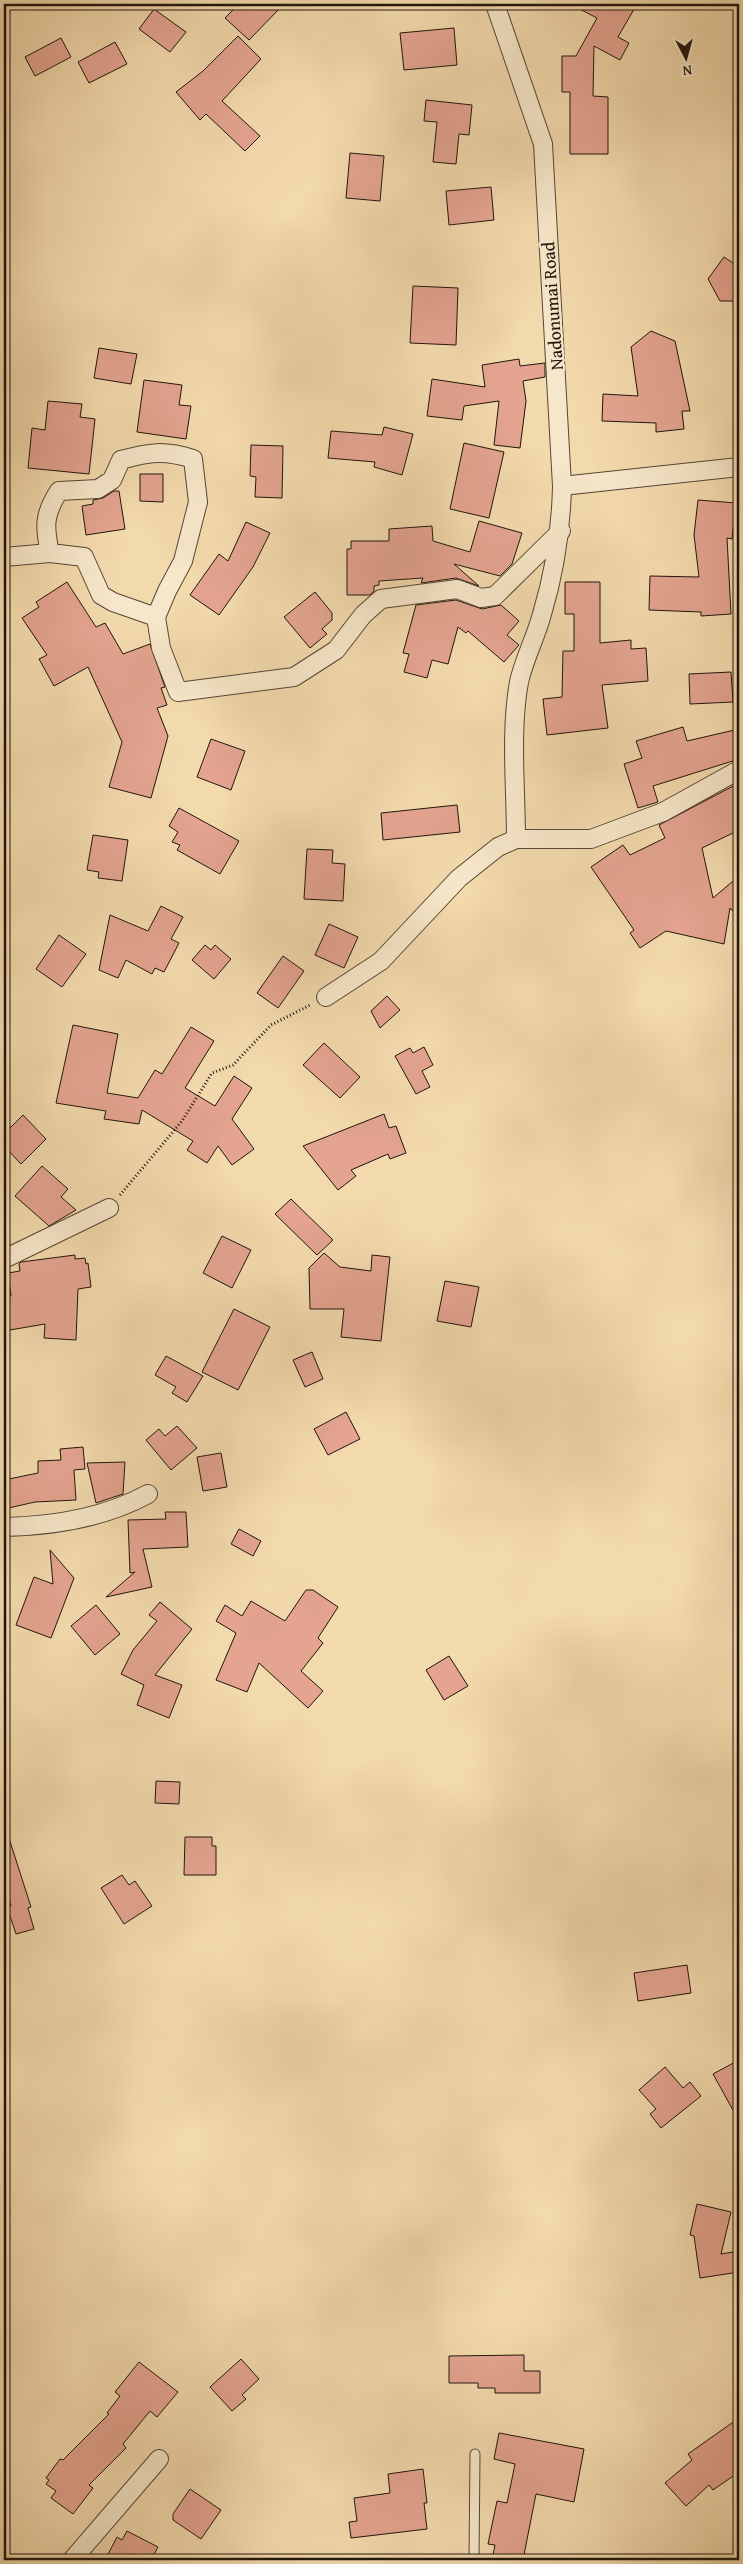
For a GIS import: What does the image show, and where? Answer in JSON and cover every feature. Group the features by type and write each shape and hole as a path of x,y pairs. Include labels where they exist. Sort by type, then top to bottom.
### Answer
{"street":[{"name":"Nadonumai Road","path":"495,4 543,144 562,486 561,531 542,614 520,681 517,698 516,839"},
{"path":"50,553 45,529 49,506 59,490 98,489 112,480 120,460 147,452 170,452 193,459 198,502 183,561 156,617 161,648 178,692 294,677 336,650 363,614 381,599 457,589 481,598 495,596 561,531"},
{"path":"562,486 739,467"},
{"path":"4,558 50,553 84,557 101,595 113,602 156,617"},
{"path":"326,997 381,962 459,878 498,847 516,839 591,839 662,812 739,770"},
{"path":"4,1259 109,1208"},
{"path":"4,1527 88,1518 124,1506 148,1494"},
{"path":"72,2560 159,2459"}],"lane":[{"path":"474,2560 475,2454"}],"path":[{"path":"109,1208 182,1121 212,1073 233,1065 271,1025 326,997"}],"building":[{"path":"239,4 284,4 249,40 225,18"},
{"path":"570,4 637,4 618,37 629,43 620,60 594,46 593,96 608,97 608,154 570,154 570,92 562,92 562,56 576,56 597,18"},
{"path":"154,9 186,32 170,52 139,29"},
{"path":"454,28 457,65 404,70 400,33"},
{"path":"238,36 261,59 222,101 260,136 245,151 206,114 200,120 176,92 203,71"},
{"path":"61,38 71,57 35,76 25,57"},
{"path":"115,42 127,64 89,83 78,62"},
{"path":"426,100 472,105 469,135 459,134 456,164 433,162 437,122 424,121"},
{"path":"350,153 384,156 380,201 346,198"},
{"path":"491,187 494,220 449,225 446,191"},
{"path":"724,257 739,267 739,301 720,301 708,279"},
{"path":"413,286 458,288 456,345 410,343"},
{"path":"651,331 675,341 690,411 682,411 684,429 656,432 656,423 602,421 603,394 638,396 631,347"},
{"path":"99,348 137,354 131,384 94,378"},
{"path":"519,359 520,366 545,363 545,377 523,381 526,401 520,448 494,445 499,401 464,406 462,420 427,416 432,379 485,387 482,365"},
{"path":"144,380 182,385 179,405 191,406 186,439 137,432"},
{"path":"48,401 82,404 80,417 95,419 89,474 28,468 32,428 45,430"},
{"path":"384,427 413,434 402,475 374,467 375,462 328,458 331,431 382,435"},
{"path":"464,443 504,452 489,518 450,509"},
{"path":"251,445 283,446 282,498 255,497 256,477 250,476"},
{"path":"140,474 163,474 163,502 140,501"},
{"path":"114,491 119,491 125,529 86,535 82,506 93,504 93,500 103,498"},
{"path":"698,500 736,503 732,539 727,538 731,614 701,616 701,612 649,610 650,576 699,577 694,535"},
{"path":"479,521 522,533 512,564 500,576 454,564 479,586 456,578 421,583 423,578 379,581 379,585 374,586 374,591 370,595 347,595 347,549 351,549 351,541 389,541 389,529 432,526 433,541 470,552"},
{"path":"246,522 270,533 253,567 219,615 190,595 219,554 228,561"},
{"path":"67,582 96,627 105,623 123,654 150,644 165,687 161,688 167,705 157,708 168,736 151,798 109,787 122,742 88,667 54,686 39,659 47,655 22,618 39,607 36,602"},
{"path":"565,582 600,582 600,643 631,640 631,649 646,648 648,681 602,685 608,728 547,735 543,699 562,697 563,651 574,651 574,614 565,614"},
{"path":"315,592 332,613 332,620 322,629 327,634 310,648 284,617"},
{"path":"456,600 482,609 501,605 519,621 507,635 519,645 504,662 468,631 466,633 458,627 448,664 432,660 427,678 404,672 409,654 403,653 416,605"},
{"path":"731,672 733,702 690,704 689,674"},
{"path":"683,727 687,741 739,729 739,759 653,786 658,802 638,808 624,764 642,758 636,741"},
{"path":"211,739 245,751 231,790 197,777"},
{"path":"739,783 739,830 702,848 713,898 739,876 739,918 730,908 724,944 666,931 640,948 630,933 634,930 591,867 623,845 630,855 665,838 659,825"},
{"path":"457,805 460,832 383,840 381,813"},
{"path":"179,808 239,841 220,874 177,850 180,845 172,842 178,832 169,826"},
{"path":"93,835 128,840 122,881 98,878 99,872 87,870"},
{"path":"307,849 333,850 332,863 345,864 343,901 304,899"},
{"path":"161,906 183,917 171,939 179,943 164,972 155,968 152,974 126,960 118,978 99,970 110,915 148,931"},
{"path":"329,924 358,937 344,968 315,955"},
{"path":"59,935 86,954 62,987 36,969"},
{"path":"205,945 211,950 215,945 231,959 214,979 192,960"},
{"path":"283,956 304,971 278,1008 257,993"},
{"path":"387,996 400,1010 380,1028 371,1011"},
{"path":"73,1025 118,1034 107,1093 138,1098 155,1070 162,1074 191,1027 214,1041 185,1088 215,1106 234,1076 252,1088 232,1119 254,1149 232,1165 218,1146 207,1163 187,1150 193,1141 142,1110 139,1124 104,1119 106,1111 56,1103"},
{"path":"324,1043 360,1077 340,1098 303,1065"},
{"path":"424,1047 433,1065 422,1071 430,1087 416,1094 395,1056 410,1048 413,1053"},
{"path":"384,1114 389,1128 396,1126 406,1153 390,1159 388,1154 351,1170 356,1176 338,1190 303,1146"},
{"path":"23,1115 46,1139 21,1164 4,1146 4,1134"},
{"path":"42,1166 68,1189 61,1197 76,1210 49,1226 15,1196"},
{"path":"291,1199 333,1240 317,1255 275,1214"},
{"path":"222,1236 251,1250 232,1288 203,1273"},
{"path":"324,1253 340,1267 371,1271 372,1255 390,1257 381,1341 341,1337 344,1309 310,1309 309,1268"},
{"path":"75,1255 75,1259 85,1258 86,1264 88,1263 91,1287 78,1289 76,1340 44,1338 45,1324 4,1331 4,1298 11,1296 8,1273 20,1271 19,1264 21,1262"},
{"path":"445,1281 479,1287 471,1327 437,1321"},
{"path":"234,1309 270,1327 238,1390 202,1372"},
{"path":"312,1352 323,1379 305,1387 293,1360"},
{"path":"166,1356 203,1376 187,1402 172,1393 176,1387 155,1375"},
{"path":"346,1412 360,1439 328,1455 314,1429"},
{"path":"177,1426 197,1448 171,1470 146,1440 159,1429 165,1436"},
{"path":"83,1447 85,1469 74,1470 76,1500 35,1502 4,1509 4,1480 38,1473 38,1461 61,1460 60,1449"},
{"path":"221,1453 227,1487 203,1491 197,1457"},
{"path":"125,1462 123,1494 96,1503 87,1463"},
{"path":"165,1512 186,1512 188,1547 143,1549 152,1587 106,1597 135,1572 130,1573 128,1520 166,1519"},
{"path":"239,1529 261,1541 253,1556 231,1544"},
{"path":"50,1550 74,1578 51,1638 16,1625 34,1577 53,1584"},
{"path":"306,1590 313,1590 338,1607 318,1638 323,1643 301,1671 323,1691 308,1708 259,1663 247,1692 216,1680 236,1633 216,1621 225,1605 242,1616 251,1601 285,1621"},
{"path":"160,1602 192,1629 155,1675 182,1685 169,1718 137,1705 144,1685 121,1674 133,1650 157,1621 149,1615"},
{"path":"96,1605 120,1634 95,1655 71,1626"},
{"path":"449,1656 468,1686 444,1700 426,1670"},
{"path":"156,1781 180,1782 179,1804 155,1803"},
{"path":"7,1832 31,1907 28,1908 34,1929 16,1934 7,1907 11,1906 4,1883 4,1833"},
{"path":"185,1837 212,1837 212,1846 216,1846 216,1875 184,1875"},
{"path":"122,1875 129,1885 135,1881 152,1906 124,1924 101,1888"},
{"path":"687,1965 691,1993 638,2001 634,1973"},
{"path":"739,2060 739,2121 713,2074"},
{"path":"665,2067 683,2088 690,2082 701,2096 661,2128 650,2114 656,2109 639,2090"},
{"path":"697,2204 731,2212 721,2254 739,2251 739,2272 700,2278 694,2236 690,2235"},
{"path":"524,2355 524,2371 540,2371 540,2393 495,2393 495,2388 478,2388 478,2383 449,2383 449,2356"},
{"path":"241,2359 259,2379 242,2395 246,2399 232,2411 210,2387"},
{"path":"139,2362 178,2392 157,2417 150,2411 123,2444 126,2448 89,2485 93,2488 73,2514 51,2498 56,2491 46,2484 49,2480 46,2478 60,2459 63,2460 109,2414 107,2413 120,2396 115,2392"},
{"path":"739,2418 739,2472 713,2490 709,2485 686,2506 665,2483 692,2460 688,2454"},
{"path":"499,2433 584,2449 574,2502 536,2494 523,2560 492,2560 495,2545 488,2544 497,2501 507,2503 515,2464 494,2459"},
{"path":"423,2469 427,2503 424,2503 427,2529 351,2538 349,2522 357,2521 354,2498 390,2493 388,2474"},
{"path":"190,2489 221,2510 201,2539 173,2520 173,2514"},
{"path":"127,2531 158,2547 151,2560 105,2560 117,2537 122,2540"}]}
